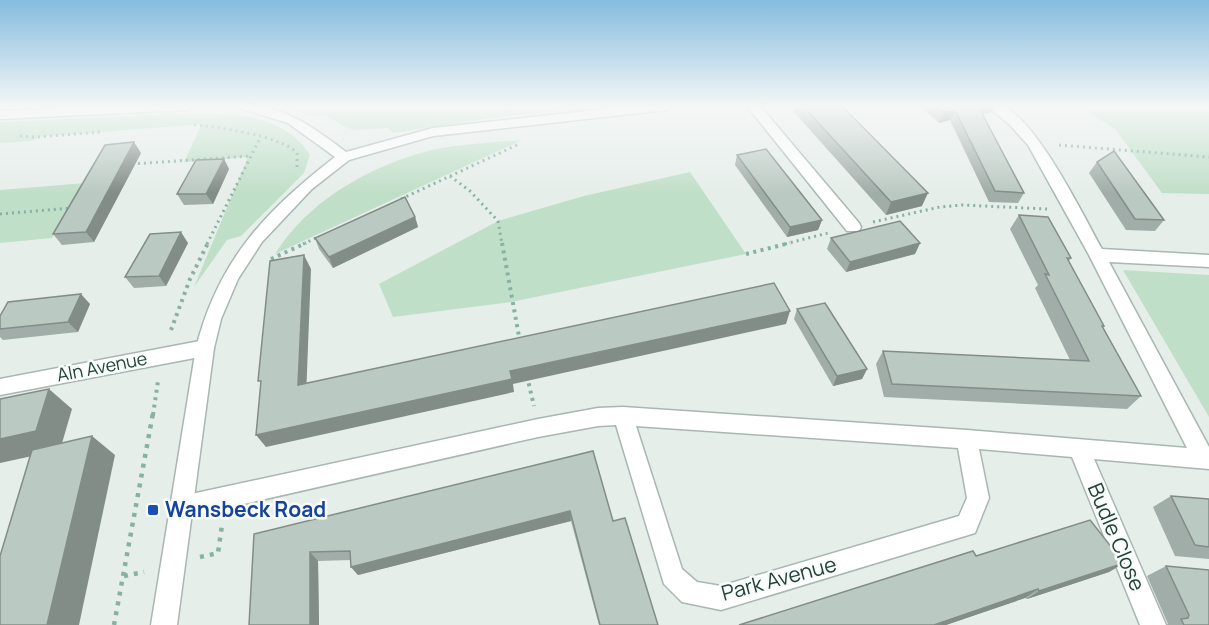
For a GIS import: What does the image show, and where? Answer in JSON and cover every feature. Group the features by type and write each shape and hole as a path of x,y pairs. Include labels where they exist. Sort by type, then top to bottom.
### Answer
{"street":[{"path":"314,135 345,157"},
{"path":"164,625 205,348 219,302 240,260 276,216 307,186 345,157 421,135"},
{"path":"777,135 853,226"},
{"path":"1027,135 1034,143 1097,255 1206,459"},
{"path":"1097,255 1209,261"},
{"name":"Aln Avenue","path":"0,387 205,348"},
{"path":"182,507 538,428 598,417 623,416 967,439 1206,459"},
{"name":"Park Avenue","path":"623,416 672,576 691,593 721,598 967,525 978,498 967,439"},
{"name":"Budle Close","path":"1079,448 1153,625"}],"path":[{"path":"249,135 293,148 296,151 298,163 288,179 307,186"},
{"path":"114,625 151,429 161,355 190,279 260,138"},
{"path":"396,201 528,140"},
{"path":"1034,143 1209,157"},
{"path":"128,164 251,156"},
{"path":"450,176 470,191 498,221 521,348"},
{"path":"0,214 71,209 76,200"},
{"path":"746,254 853,226 940,207 962,205 1072,210"},
{"path":"269,260 322,236"},
{"path":"526,370 538,428"}],"green space":[{"path":"0,135 61,135 38,137 32,141 0,143"},
{"path":"197,135 292,135 310,155 304,173 241,236 227,240 194,287 248,157 184,162"},
{"path":"1120,135 1209,135 1209,194 1162,193"},
{"path":"522,140 275,254 303,219 320,204 338,191 378,169 432,150"},
{"path":"690,172 746,254 511,302 393,317 379,284 498,221 584,196"},
{"path":"85,183 52,238 0,243 0,190"},
{"path":"1123,270 1209,275 1209,417"}],"building":[{"path":"830,135 871,135 928,193 891,202"},
{"path":"967,135 993,135 1024,193 995,191"},
{"path":"134,142 86,232 53,234 105,145"},
{"path":"766,149 822,220 790,227 737,155"},
{"path":"1114,151 1164,220 1135,219 1097,162"},
{"path":"224,159 206,194 177,194 196,160"},
{"path":"405,197 415,217 329,257 315,238"},
{"path":"1019,215 1048,217 1071,258 1067,258 1104,326 1102,326 1141,396 892,384 883,351 1089,361 1045,274 1049,275"},
{"path":"900,221 920,243 850,262 831,238"},
{"path":"181,232 159,276 125,277 150,234"},
{"path":"304,255 298,385 774,283 790,311 510,371 512,379 256,435 261,381 258,381 270,261"},
{"path":"81,294 68,322 0,329 0,316 8,302"},
{"path":"825,303 867,369 837,376 797,309"},
{"path":"49,389 36,431 0,439 0,399"},
{"path":"92,436 47,625 0,625 0,556 32,450"},
{"path":"593,451 613,521 625,518 658,625 600,625 570,511 351,567 350,551 310,552 310,625 249,625 254,534"},
{"path":"1171,496 1209,499 1209,547 1195,545"},
{"path":"1090,520 1124,563 1039,591 1038,589 934,625 739,625 973,551 976,556"},
{"path":"1166,566 1209,570 1209,625 1184,625 1181,619 1188,618 1189,615"}],"place":[{"name":"Wansbeck Road","path":"153,510"}]}
